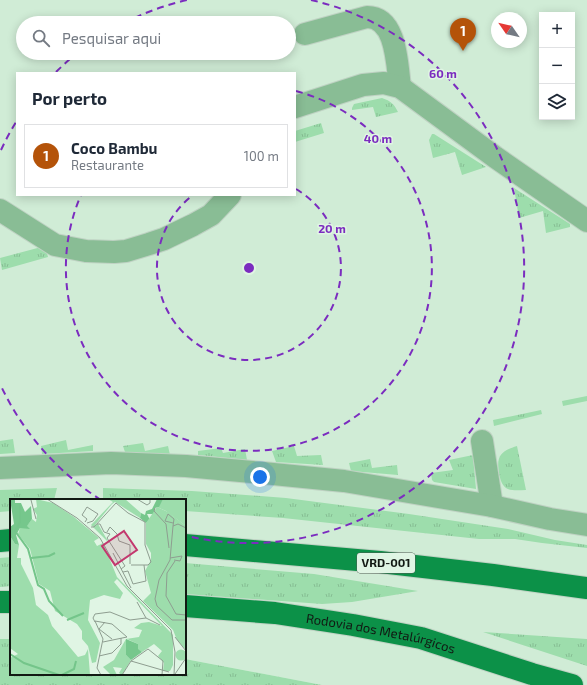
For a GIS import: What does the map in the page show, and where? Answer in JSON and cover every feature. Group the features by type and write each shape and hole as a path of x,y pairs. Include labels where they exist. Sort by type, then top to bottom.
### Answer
{"main road":[{"path":"0,541 10,540"},
{"name":"VRD-001","path":"186,545 388,563 587,588"},
{"name":"Rodovia dos Metalúrgicos","path":"186,606 275,613 353,625 421,638 532,674 572,685"}],"lane":[{"path":"305,34 367,17 380,19 389,31 392,38 400,87"},
{"path":"296,107 363,85 384,83 400,87 495,157 587,221"},
{"path":"0,210 55,245 86,251 114,252 136,248 164,239 183,230 211,215 229,196"},
{"path":"482,441 492,506"},
{"path":"0,468 111,463 186,466 344,481 492,506 573,524 587,513"}],"shaded area":[{"path":"0,0 587,0 587,685 322,685 186,659 186,499 10,499 10,639 0,639"}],"green space":[{"path":"382,98 392,103 398,112 376,117 373,107 352,110 354,104"},
{"path":"321,123 324,133 296,142 296,131"},
{"path":"432,134 486,167 462,175 455,152 433,158 429,140"},
{"path":"514,188 570,224 570,227 546,233 543,211 519,218"},
{"path":"45,246 48,257 2,270 0,258"},
{"path":"587,396 587,401 563,406 562,401"},
{"path":"541,410 542,414 494,426 493,420"},
{"path":"13,439 15,453 0,454 0,441"},
{"path":"66,440 68,450 93,445 93,451 42,454 41,446"},
{"path":"143,443 145,451 168,446 170,455 125,452 123,446"},
{"path":"294,446 297,456 321,455 323,465 276,462 272,451"},
{"path":"517,446 526,490 507,489 504,487 500,479 498,467 499,458 503,452"},
{"path":"221,448 223,453 245,449 247,460 198,455 198,451"},
{"path":"473,455 476,489 434,482 432,480 431,473 453,470 449,460"},
{"path":"370,459 372,468 397,465 398,475 351,471 349,463"},
{"path":"57,488 54,499 10,499 10,511 0,512 0,490"},
{"path":"103,488 192,491 286,498 508,529 555,540 587,545 587,548 515,539 479,539 283,518 186,511 186,499 103,499"},
{"path":"10,557 10,586 0,587 0,558"},
{"path":"186,563 314,574 418,591 352,602 322,604 186,594"},
{"path":"483,632 587,639 587,666"},
{"path":"0,639 10,639 10,675 186,675 186,659 322,685 0,685"}],"place":[{"name":"Coco Bambu","path":"463,51"}]}
